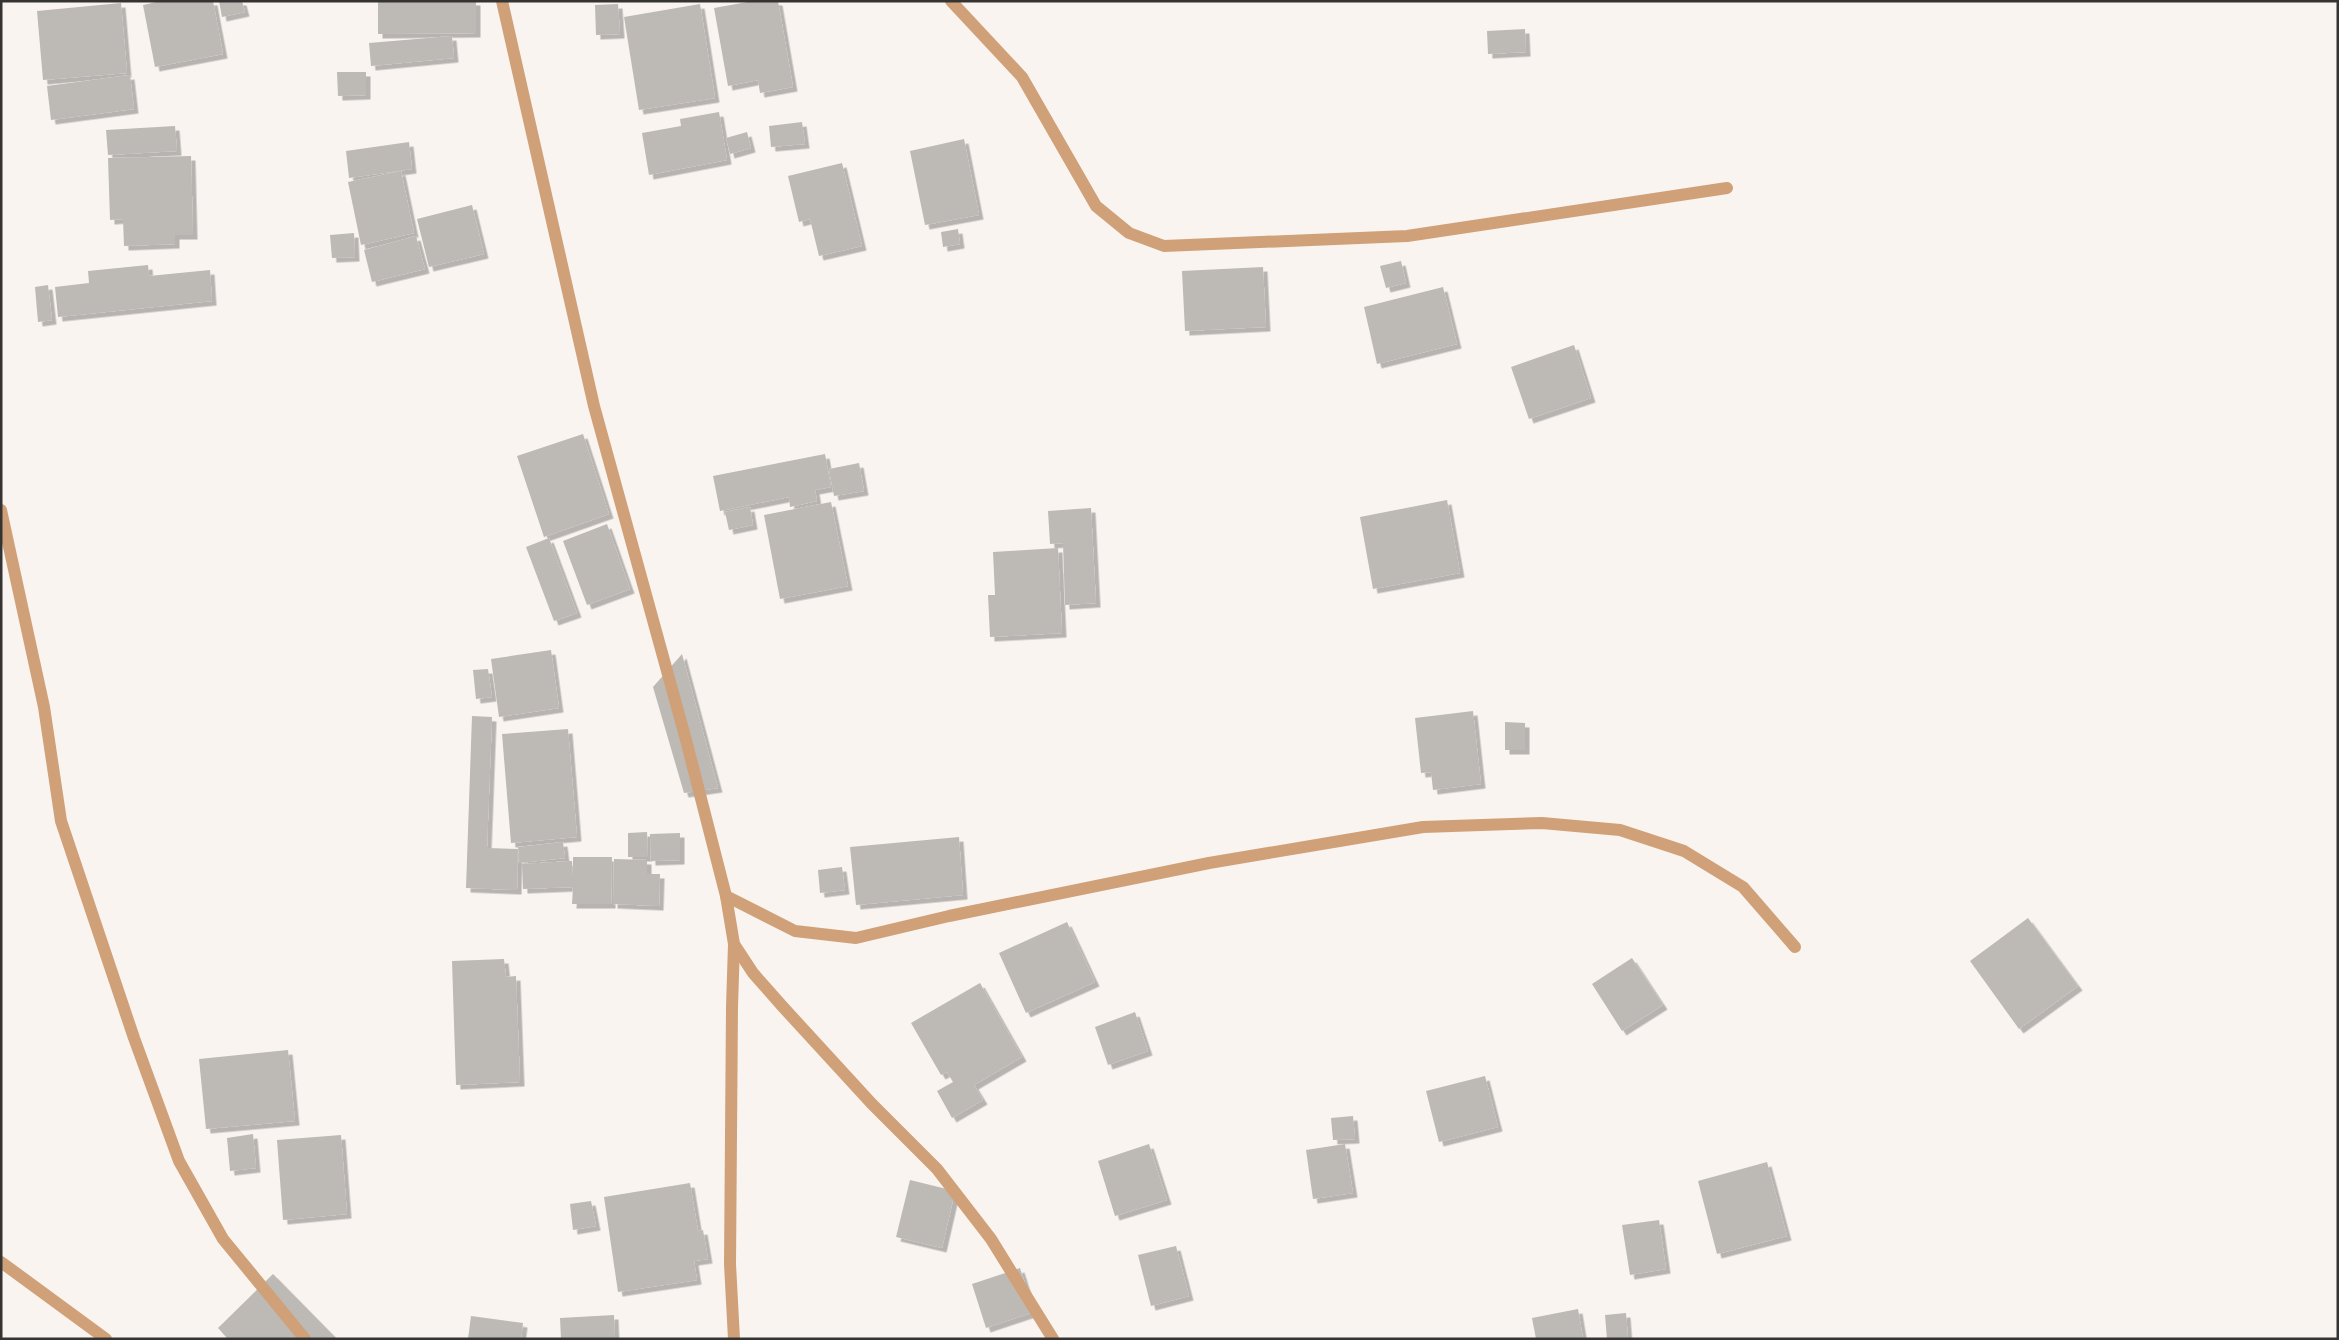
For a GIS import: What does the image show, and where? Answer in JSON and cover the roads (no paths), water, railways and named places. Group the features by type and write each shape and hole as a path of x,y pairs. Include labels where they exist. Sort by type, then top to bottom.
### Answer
{"street":[{"path":"502,1 594,406 686,740 726,896 734,944 730,1264 734,1339"},
{"path":"951,1 1022,77 1096,206 1129,234 1164,246 1407,236 1728,188"},
{"path":"1,510 44,707 61,821 134,1038 179,1161 224,1239 305,1339"},
{"path":"726,896 795,931 856,938 949,916 1210,863 1355,838 1423,827 1542,823 1620,830 1684,851 1743,887 1795,947"},
{"path":"734,944 753,973 783,1007 872,1104 938,1169 991,1239 1053,1339"},
{"path":"1,1262 106,1339"}]}
